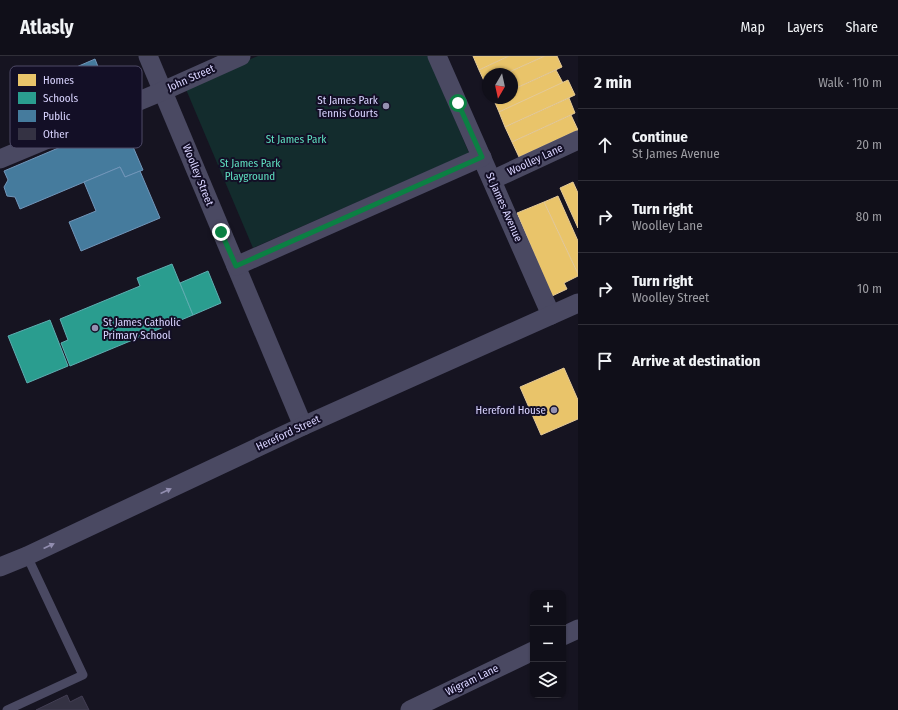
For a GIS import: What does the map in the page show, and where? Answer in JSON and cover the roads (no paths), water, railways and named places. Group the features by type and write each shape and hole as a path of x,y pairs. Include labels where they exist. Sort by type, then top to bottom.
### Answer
{"street":[{"name":"Woolley Street","path":"148,56 303,426"},
{"name":"John Street","path":"142,100 241,56"},
{"name":"St James Avenue","path":"437,56 551,315"},
{"name":"Woolley Lane","path":"492,180 578,140"},
{"name":"John Street","path":"0,159 26,148"},
{"path":"236,266 482,157"},
{"name":"Hereford Street","path":"0,567 27,556 303,426 578,303"},
{"path":"566,635 578,629"},
{"name":"Wigram Lane","path":"410,710 530,652"}],"lane":[{"path":"7,710 83,676 27,556"}],"place":[{"name":"St James Park Tennis Courts","path":"386,106"},
{"name":"St James Catholic Primary School","path":"95,328"},
{"name":"Hereford House","path":"554,410"}],"park label":[{"name":"St James Park","path":"296,139"},
{"name":"St James Park Playground","path":"250,169"}]}
